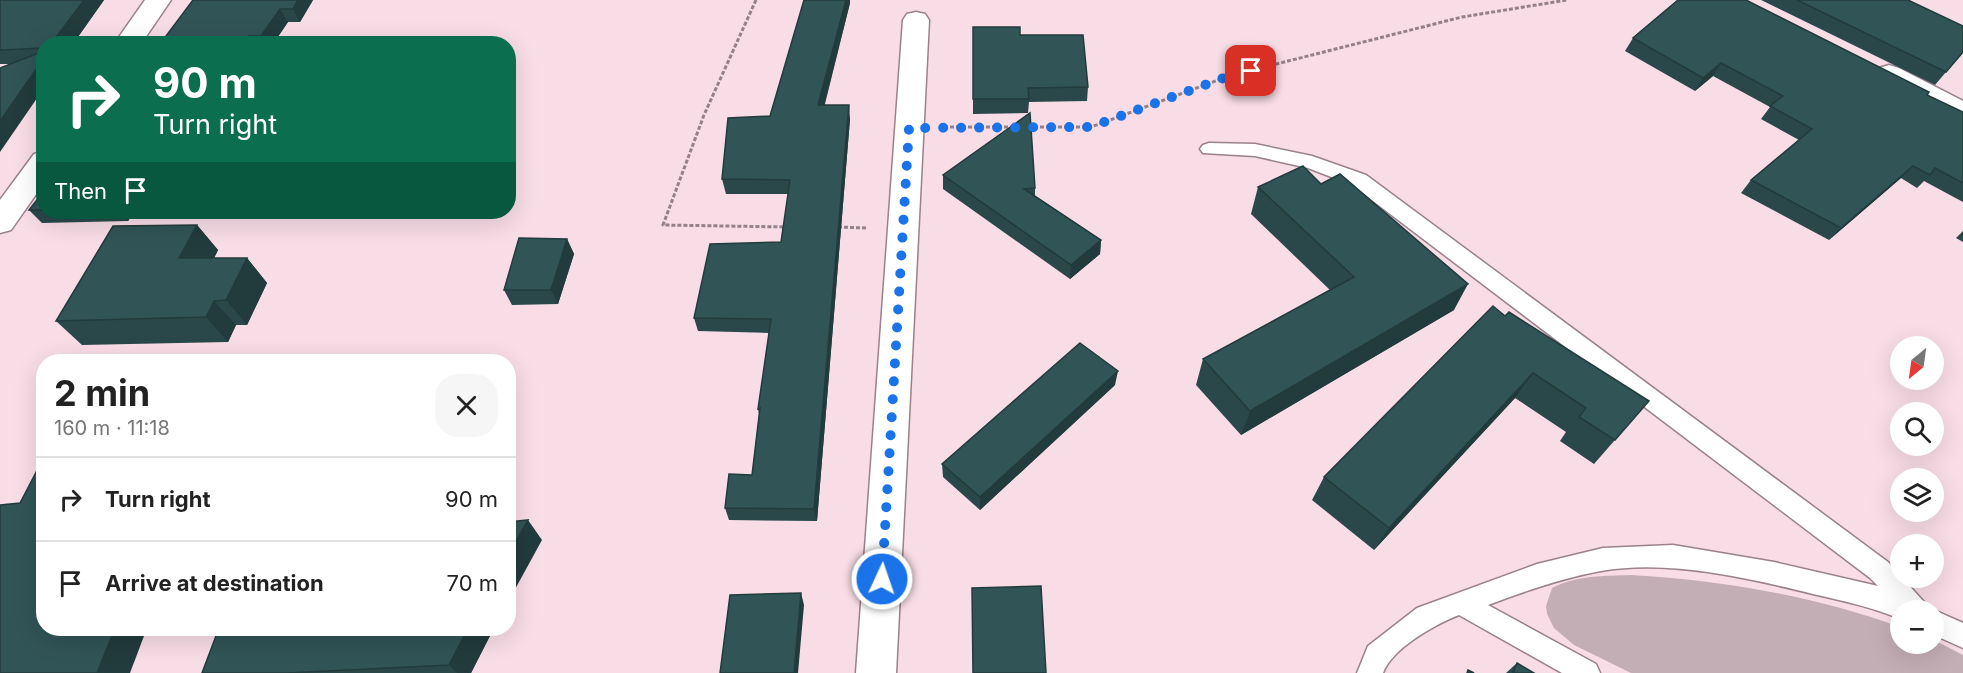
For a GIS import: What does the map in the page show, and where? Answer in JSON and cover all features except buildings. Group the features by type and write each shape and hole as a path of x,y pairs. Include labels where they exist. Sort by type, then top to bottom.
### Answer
{"street":[{"path":"133,36 158,0"},
{"path":"876,673 916,20"},
{"path":"1863,61 1963,113"},
{"path":"0,222 36,172"}],"lane":[{"path":"1209,149 1255,150 1312,162 1359,180 1879,570 1906,600"},
{"path":"1370,673 1377,655 1426,616 1537,575 1603,559 1673,556 1774,573 1890,602"},
{"path":"1461,603 1587,673"},
{"path":"1944,627 1963,636"}],"path":[{"path":"756,0 704,115 663,225 789,227"},
{"path":"909,128 1091,127 1229,76 1462,17 1567,0"},
{"path":"834,227 903,228"}],"shaded area":[{"path":"1631,575 1733,585 1834,606 1890,624 1890,654 1944,654 1944,645 1963,655 1963,673 1631,673 1574,645 1554,628 1547,614 1546,606 1552,588 1591,577"}],"route":[{"path":"882,579 909,128 1091,127 1229,76 1251,71"}]}
